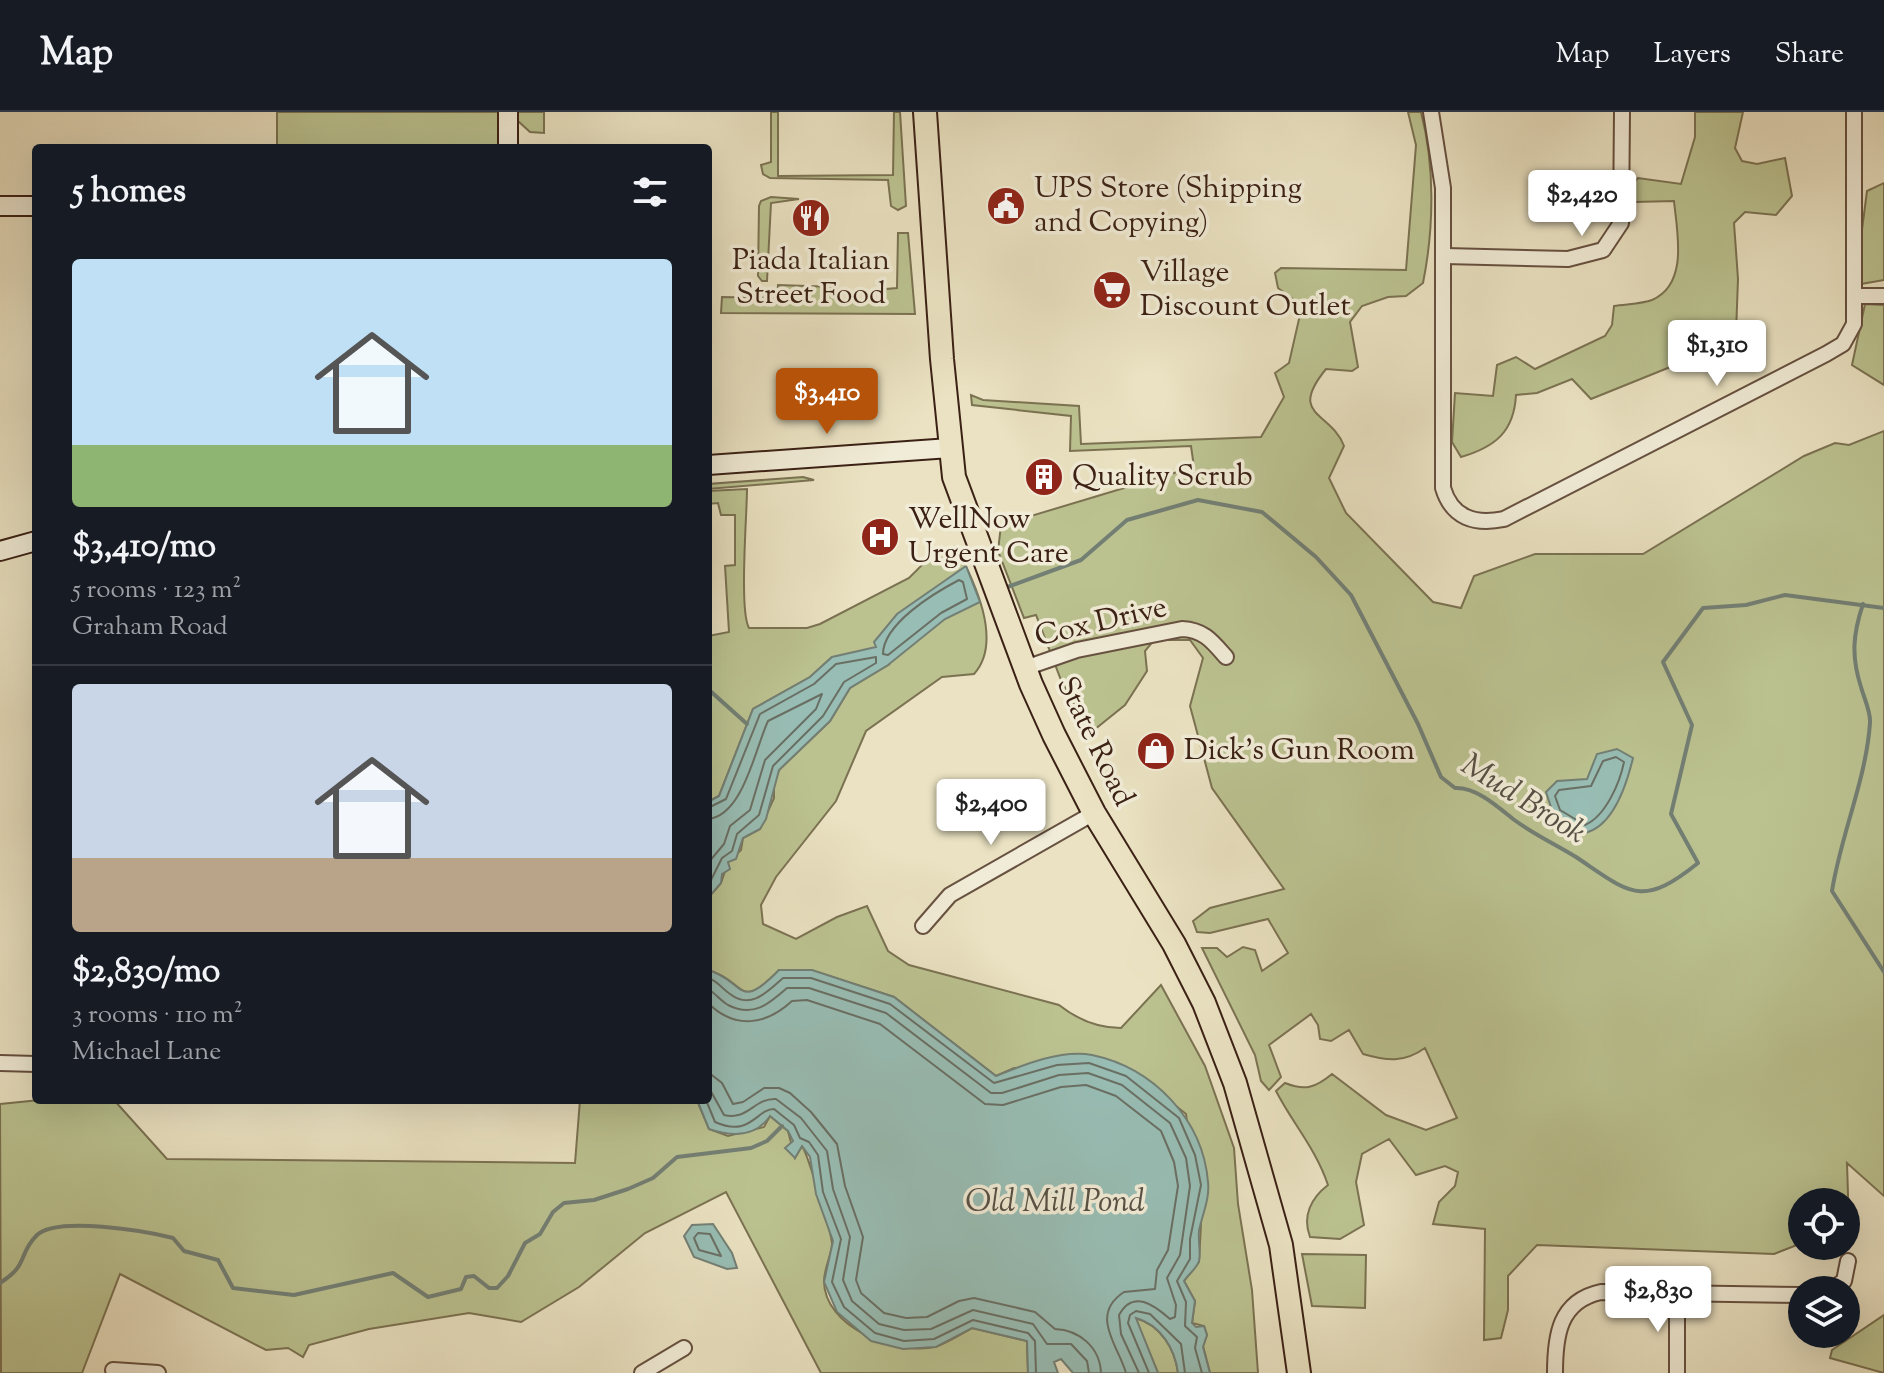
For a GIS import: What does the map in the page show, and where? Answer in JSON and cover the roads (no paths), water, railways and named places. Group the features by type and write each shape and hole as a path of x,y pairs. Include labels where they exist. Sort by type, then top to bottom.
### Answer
{"main road":[{"path":"508,112 508,144"},
{"name":"State Road","path":"925,112 954,477 1025,668 1094,813 1174,944 1204,1003 1235,1083 1281,1245 1299,1373"},
{"path":"0,206 32,206"},
{"path":"712,465 950,448"},
{"path":"0,551 32,542"}],"street":[{"path":"1431,112 1443,188 1443,488 1453,510 1475,521 1504,519 1843,344 1854,324 1854,112"},
{"path":"1445,256 1568,259 1603,250 1621,223 1622,112"},
{"path":"1854,296 1884,296"},
{"name":"Cox Drive","path":"1025,668 1077,650 1182,629 1197,630 1209,637 1226,657"},
{"path":"923,926 950,895 1094,813"},
{"path":"0,1063 32,1064"},
{"path":"1845,1276 1848,1261"},
{"path":"1555,1373 1557,1330 1569,1310 1586,1295 1601,1292 1788,1295"},
{"path":"1677,1295 1677,1373"},
{"path":"642,1373 684,1348"},
{"path":"113,1370 158,1373"}],"water":[{"path":"966,566 980,602 945,619 888,665 850,688 830,721 779,770 766,819 760,829 743,838 736,859 728,862 730,869 722,874 721,883 712,893 712,800 719,796 753,709 810,677 832,657 876,647 874,642 897,614"},
{"path":"1617,749 1633,758 1623,791 1604,822 1585,833 1554,816 1546,792 1557,781 1587,779 1597,754"},
{"name":"Old Mill Pond","path":"779,970 812,970 894,997 996,1076 1043,1059 1068,1054 1092,1055 1136,1072 1171,1100 1185,1118 1204,1159 1208,1188 1199,1231 1200,1258 1184,1281 1195,1301 1192,1323 1196,1327 1204,1326 1207,1335 1203,1347 1210,1373 1178,1373 1174,1355 1165,1339 1153,1326 1136,1318 1158,1373 1073,1373 1061,1359 1054,1362 1058,1373 1028,1373 1027,1341 972,1328 936,1347 903,1349 871,1341 837,1312 824,1282 833,1241 816,1194 810,1157 802,1146 795,1158 785,1148 793,1141 788,1131 770,1116 758,1128 743,1133 709,1129 699,1104 712,1104 712,972 748,992 756,990"},
{"path":"713,1224 732,1253 737,1268 727,1269 694,1257 684,1236 692,1225"}],"waterway":[{"name":"Mud Brook","path":"1002,589 1081,560 1127,520 1198,500 1262,512 1316,557 1351,595 1418,724 1441,777 1455,788 1486,798 1528,829 1610,880 1636,891 1662,887 1698,863 1671,814 1692,725 1663,662 1703,608 1746,605 1785,595 1884,608"},
{"path":"1863,604 1855,635 1855,655 1870,723 1868,744 1832,891 1884,972"},
{"path":"712,693 747,724"},
{"path":"0,1283 20,1265 37,1235 47,1229 82,1226 173,1238 184,1251 218,1260 233,1288 294,1295 393,1273 428,1297 461,1289 466,1277 474,1276 489,1288 497,1288 508,1276 525,1243 540,1234 553,1212 564,1203 594,1200 628,1189 653,1178 677,1157 751,1148 767,1141 782,1126"}],"place":[{"name":"UPS Store (Shipping and Copying)","path":"1006,206"},
{"name":"Piada Italian Street Food","path":"811,218"},
{"name":"Village Discount Outlet","path":"1112,290"},
{"name":"Quality Scrub","path":"1044,477"},
{"name":"WellNow Urgent Care","path":"880,537"},
{"name":"Dick's Gun Room","path":"1156,751"}]}
